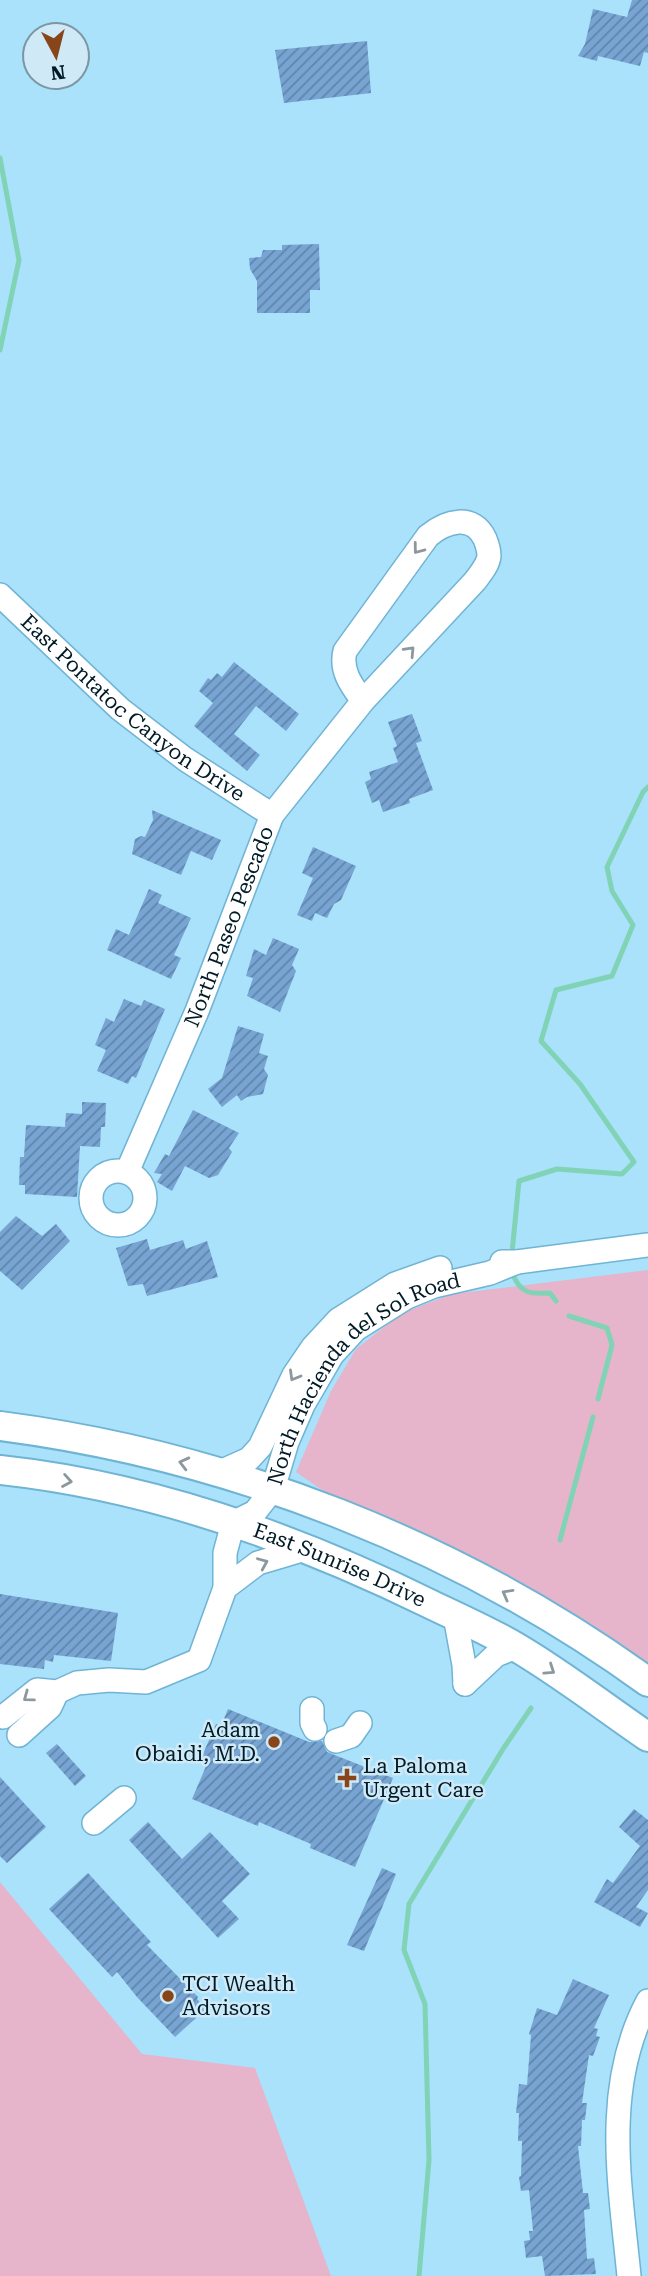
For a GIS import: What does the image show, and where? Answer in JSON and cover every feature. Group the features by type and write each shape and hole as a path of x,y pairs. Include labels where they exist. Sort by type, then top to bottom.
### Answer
{"main road":[{"name":"East Sunrise Drive","path":"0,1426 101,1442 220,1472 273,1489 380,1531 466,1572 612,1656 648,1682"},
{"name":"East Sunrise Drive","path":"0,1469 86,1484 171,1504 233,1523 371,1575 516,1647 648,1737"}],"street":[{"name":"North Paseo Pescado","path":"127,1172 197,1011 272,815 363,701 485,567 489,556 487,543 480,529 470,523 456,521 440,526 428,536 345,652 344,666 351,685 363,701"},
{"name":"East Pontatoc Canyon Drive","path":"0,595 120,709 185,759 272,815"},
{"name":"North Hacienda del Sol Road","path":"220,1472 249,1459 260,1447 294,1375 313,1347 338,1320 395,1284 443,1267 484,1261 517,1262 648,1245"},
{"name":"North Hacienda del Sol Road","path":"233,1523 255,1512 273,1489 287,1442 312,1387 332,1355 356,1329 407,1297 434,1286 491,1273 517,1262"},
{"path":"3,1717 37,1690 57,1692 77,1683 109,1680 146,1682 199,1660 225,1588 225,1556 233,1523"},
{"path":"225,1588 258,1563 305,1549"},
{"path":"455,1616 465,1684 496,1654 516,1647"},
{"path":"19,1735 50,1707 57,1692"},
{"path":"336,1741 351,1736 360,1723"},
{"path":"93,1823 124,1798"},
{"path":"629,2276 618,2166 618,2112 622,2078 640,2016 648,2001"}],"shaded area":[{"path":"648,1270 648,1682 381,1531 296,1472 331,1391 356,1349 402,1313 452,1294"},
{"path":"0,1882 142,2054 255,2068 331,2276 0,2276"}],"building":[{"path":"632,0 648,0 648,53 644,52 640,66 598,56 597,61 578,56 585,44 593,9 627,17"},
{"path":"367,41 371,93 284,103 275,50"},
{"path":"319,244 320,290 310,290 310,313 257,313 257,281 250,269 249,258 261,257 263,250 282,250 282,245"},
{"path":"234,662 299,714 286,731 256,706 234,734 260,755 247,771 194,726 213,703 199,691 208,678 211,680 217,673 222,677"},
{"path":"412,714 422,741 416,743 433,790 409,799 410,803 383,812 379,800 372,803 365,782 371,779 369,772 398,762 393,748 397,746 388,722"},
{"path":"152,810 221,840 212,860 191,851 181,875 132,854 135,839 145,837 153,820"},
{"path":"313,847 356,866 341,900 334,904 327,918 315,913 312,921 297,915 313,878 302,873"},
{"path":"149,889 162,895 158,903 191,918 174,955 181,958 171,979 107,950 116,929 129,935"},
{"path":"273,938 299,949 292,965 296,971 280,1012 247,996 253,978 246,976 254,949 266,955"},
{"path":"124,999 141,1006 144,1000 165,1009 136,1078 132,1076 128,1084 97,1071 106,1050 95,1045 106,1018 114,1022"},
{"path":"238,1026 264,1034 259,1053 268,1056 264,1069 268,1075 263,1094 241,1101 237,1095 222,1107 208,1089 222,1078"},
{"path":"82,1102 106,1103 105,1127 101,1127 100,1147 80,1146 77,1197 25,1194 25,1185 19,1185 20,1157 24,1157 26,1125 65,1127 66,1113 82,1114"},
{"path":"193,1110 239,1133 229,1148 232,1152 218,1175 209,1178 185,1166 172,1191 157,1182 162,1174 154,1173 165,1154 169,1156"},
{"path":"16,1216 42,1236 56,1224 70,1241 22,1290 0,1271 0,1232"},
{"path":"147,1239 150,1250 183,1240 186,1249 207,1241 218,1277 147,1296 143,1284 128,1286 116,1248"},
{"path":"0,1594 118,1613 111,1661 54,1655 53,1662 45,1660 44,1669 0,1664"},
{"path":"228,1709 309,1742 322,1741 327,1752 393,1778 355,1867 310,1848 311,1844 259,1822 258,1826 192,1799 207,1764 200,1761 216,1724 221,1726"},
{"path":"57,1744 86,1776 75,1786 46,1753"},
{"path":"0,1777 46,1827 7,1863 0,1856"},
{"path":"634,1809 648,1820 648,1890 636,1907 648,1913 640,1927 594,1902 607,1879 613,1883 640,1846 619,1827"},
{"path":"148,1822 182,1859 210,1832 250,1874 222,1901 239,1919 218,1938 129,1840"},
{"path":"382,1868 396,1874 364,1951 347,1945"},
{"path":"88,1873 151,1942 147,1945 198,1997 206,2009 175,2037 117,1972 112,1977 49,1909"},
{"path":"573,1979 609,1995 594,2028 598,2029 596,2036 600,2037 593,2056 589,2055 582,2103 587,2103 585,2120 582,2120 581,2146 578,2146 583,2193 588,2193 590,2209 584,2210 587,2259 594,2258 596,2274 545,2276 542,2256 526,2258 524,2241 530,2240 529,2231 533,2231 529,2190 521,2191 519,2177 522,2141 518,2141 519,2113 516,2113 519,2084 527,2085 529,2034 537,2008 557,2015"}],"waterway":[{"path":"0,158 19,260 0,350"},
{"path":"512,1253 519,1181 557,1169 622,1174 634,1162 580,1084 541,1041 556,990 612,976 633,925 612,891 607,867 643,792 648,787"},
{"path":"513,1275 519,1286 527,1292 550,1293 556,1301"},
{"path":"569,1316 607,1328 612,1345 598,1399"},
{"path":"560,1540 593,1417"},
{"path":"419,2276 429,2160 425,2004 404,1950 409,1904 503,1749 531,1708"}],"place":[{"name":"Adam Obaidi, M.D.","path":"274,1742"},
{"name":"La Paloma Urgent Care","path":"347,1778"},
{"name":"TCI Wealth Advisors","path":"168,1996"}]}
